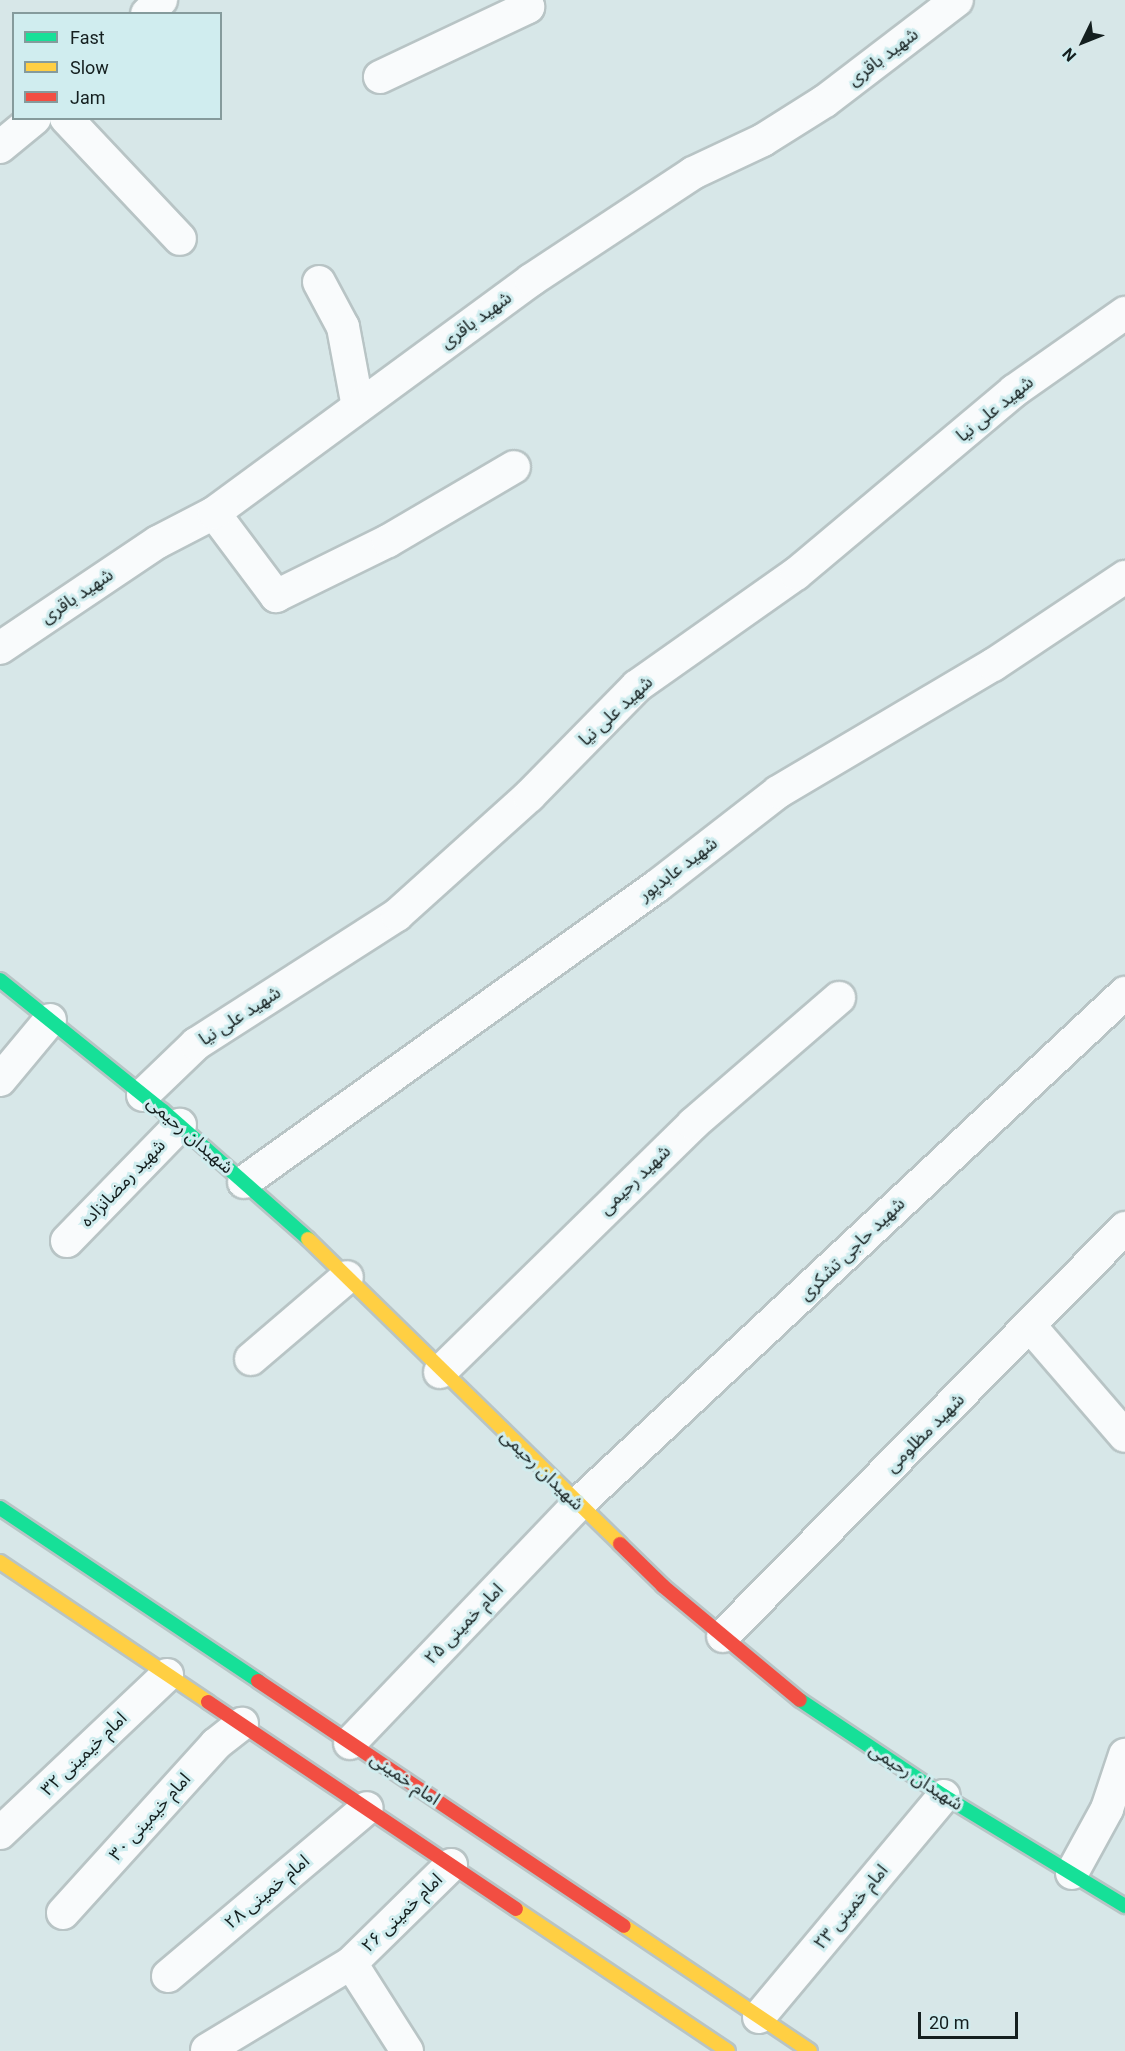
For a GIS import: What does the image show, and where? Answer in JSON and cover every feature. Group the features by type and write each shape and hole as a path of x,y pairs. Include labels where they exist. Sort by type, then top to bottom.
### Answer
{"main road":[{"name":"شهیدان رحیمی","path":"0,980 180,1125 244,1182 347,1277 440,1372 663,1586 723,1636 812,1709 944,1796 1125,1906"},
{"name":"امام خمینی","path":"0,1508 350,1743 569,1896 810,2051"},
{"path":"0,1562 451,1865 550,1924 727,2051"}],"street":[{"path":"149,12 161,0"},
{"path":"380,77 528,7 524,0"},
{"name":"شهید باقری","path":"0,648 158,542 214,513 531,280 684,179 763,140 825,101 957,0"},
{"path":"0,147 33,120"},
{"path":"68,120 180,239"},
{"path":"319,282 343,327 358,407"},
{"name":"شهید علی نیا","path":"143,1095 196,1044 397,915 529,796 637,686 796,574 1014,391 1125,313"},
{"path":"214,513 276,596 388,541 513,467"},
{"name":"شهید عابدپور","path":"244,1182 657,886 778,792 993,665 1125,577"},
{"name":"شهید حاجی تشکری","path":"578,1504 1125,993"},
{"name":"شهید رحیمی","path":"440,1372 693,1124 839,998"},
{"path":"0,1080 50,1020"},
{"name":"شهید رمضانزاده","path":"67,1241 180,1125"},
{"name":"شهید مظلومی","path":"723,1636 1125,1228"},
{"path":"251,1359 347,1277"},
{"path":"1030,1326 1125,1436"},
{"name":"امام خمینی ۲۵","path":"350,1743 578,1504"},
{"name":"امام خیمینی ۳۲","path":"0,1833 167,1675"},
{"name":"امام خیمینی ۳۰","path":"63,1913 216,1744 242,1724"},
{"path":"1072,1873 1107,1809 1125,1755"},
{"name":"امام خمینی ۲۳","path":"759,2017 944,1796"},
{"name":"امام خمینی ۲۸","path":"168,1976 367,1808"},
{"name":"امام خمینی ۲۶","path":"407,2051 351,1963 451,1865"},
{"path":"207,2050 351,1963"}],"traffic: fast":[{"path":"0,980 163,1111 308,1239"},
{"path":"0,1508 258,1681"},
{"path":"800,1700 944,1796 1125,1906"}],"traffic: slow":[{"path":"308,1239 620,1544"},
{"path":"0,1562 208,1702"},
{"path":"516,1909 728,2051"},
{"path":"624,1926 810,2051"}],"traffic: jam":[{"path":"620,1544 663,1586 800,1700"},
{"path":"258,1681 624,1926"},
{"path":"208,1702 516,1909"}]}
